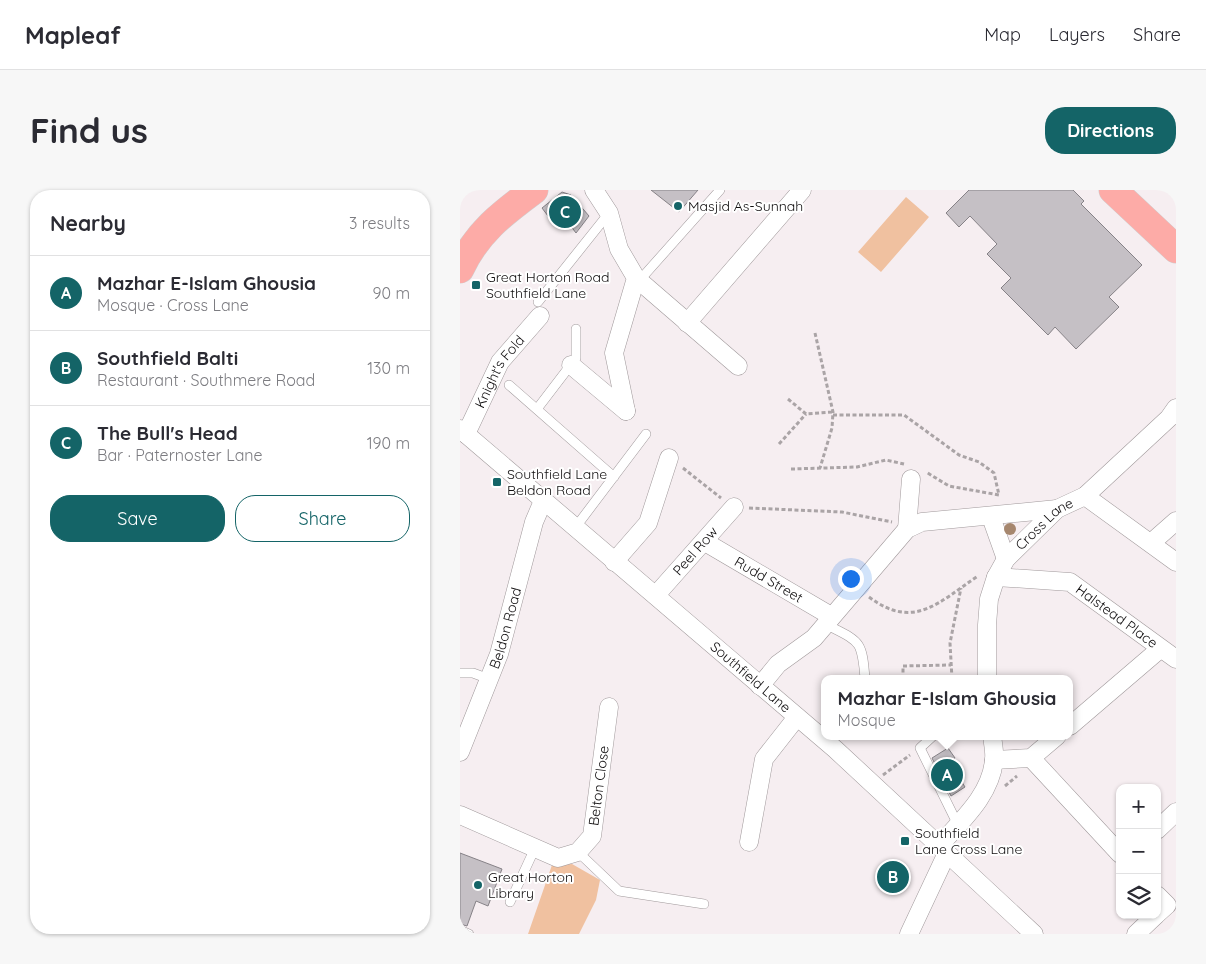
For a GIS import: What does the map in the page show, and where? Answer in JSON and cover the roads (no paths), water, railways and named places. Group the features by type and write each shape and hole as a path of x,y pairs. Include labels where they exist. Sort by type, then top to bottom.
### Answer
{"main road":[{"path":"460,269 464,259 495,219 534,190"},
{"path":"1113,190 1176,249"}],"street":[{"path":"594,190 609,213 619,249 638,280 738,366"},
{"path":"687,323 802,190"},
{"path":"571,365 626,411 614,353 638,280"},
{"name":"Knight's Fold","path":"463,431 500,362 539,309"},
{"name":"Cross Lane","path":"987,675 989,599 996,577 1006,559 1057,509 1085,496 1169,418 1176,408"},
{"name":"Southfield Lane","path":"463,431 821,737"},
{"path":"614,562 648,523 669,458"},
{"path":"908,529 915,471"},
{"path":"1085,496 1176,562"},
{"name":"Beldon Road","path":"460,752 499,654 534,522 543,501"},
{"name":"Peel Row","path":"656,595 705,542 734,507"},
{"path":"760,686 778,664 814,638 908,529 922,522 991,517 1057,509"},
{"path":"991,517 1006,559"},
{"path":"1151,543 1176,521"},
{"name":"Rudd Street","path":"705,542 828,620"},
{"name":"Halstead Place","path":"996,577 1070,582 1176,659"},
{"path":"1073,723 1160,649"},
{"name":"Belton Close","path":"578,852 592,836 609,707"},
{"path":"749,842 764,759 797,717"},
{"name":"Southfield Lane","path":"824,740 1034,934"},
{"path":"909,934 943,849 958,825 976,804 990,775 994,760 992,740"},
{"path":"994,760 1031,758 1052,740"},
{"path":"1031,758 1116,850"},
{"path":"1158,829 1176,812"},
{"path":"460,815 558,858 578,852"},
{"path":"1161,899 1167,905 1161,911"},
{"path":"1136,934 1153,919"}],"lane":[{"path":"638,280 720,190"},
{"path":"539,309 609,213"},
{"path":"537,409 576,358 576,329"},
{"path":"509,385 614,477"},
{"path":"575,528 646,434"},
{"path":"828,620 855,639 863,650 866,675"},
{"path":"460,674 474,673 489,679"},
{"path":"929,740 920,748 958,825"},
{"path":"510,902 535,848"},
{"path":"578,852 619,891 704,904"},
{"path":"460,930 469,934"}],"place":[{"name":"Masjid As-Sunnah","path":"678,206"},
{"name":"The Bull's Head","path":"565,212"},
{"name":"Great Horton Road Southfield Lane","path":"476,285"},
{"name":"Southfield Lane Beldon Road","path":"497,482"},
{"name":"Mazhar E-Islam Ghousia","path":"947,775"},
{"name":"Southfield Lane Cross Lane","path":"905,841"},
{"name":"Southfield Balti","path":"893,877"},
{"name":"Great Horton Library","path":"478,885"}]}
